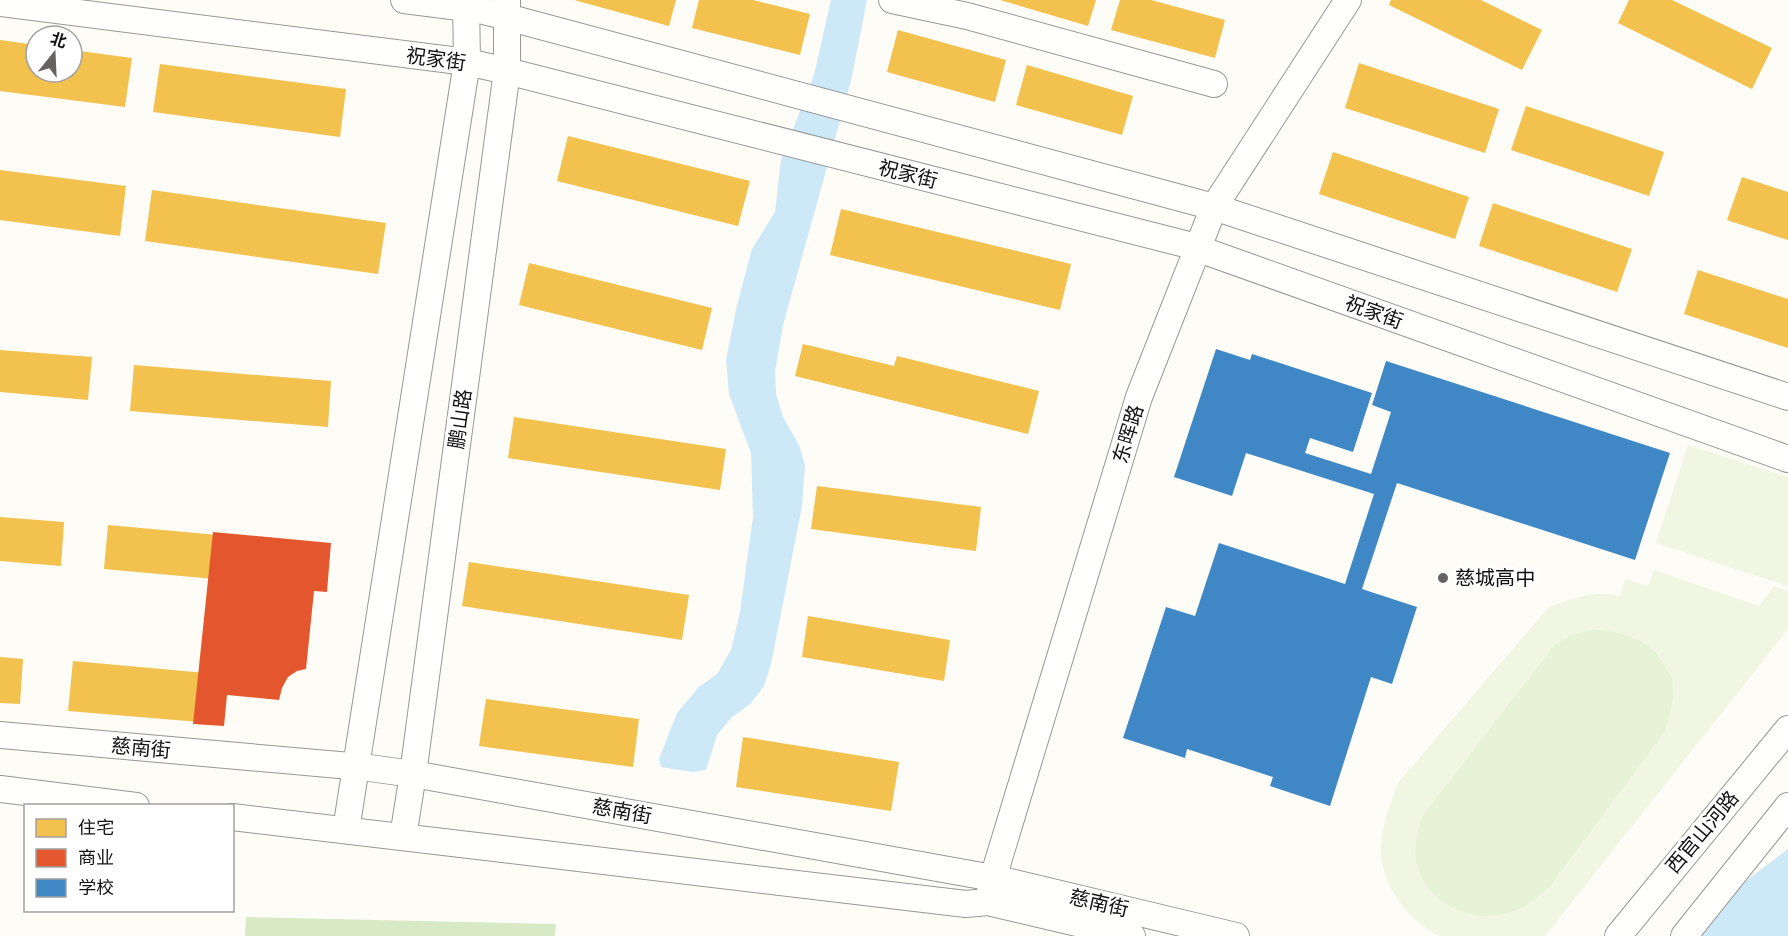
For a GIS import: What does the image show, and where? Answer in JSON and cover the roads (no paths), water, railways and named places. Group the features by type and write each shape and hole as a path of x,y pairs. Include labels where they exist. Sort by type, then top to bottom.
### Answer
{"street":[{"path":"404,0 507,9 1214,207 1788,397"},
{"path":"892,0 969,8 1214,84"},
{"name":"东晖路","path":"991,890 1139,397 1197,249 1214,207 1348,0"},
{"name":"祝家街","path":"0,3 467,62 507,71 1185,244 1788,459"},
{"path":"346,830 467,62 466,4"},
{"name":"鹏山路","path":"403,837 507,71 507,9"},
{"name":"西官山河路","path":"1618,936 1788,729"},
{"name":"慈南街","path":"0,735 413,774 991,890 1236,936"},
{"path":"0,789 120,804"},
{"path":"1684,936 1788,806"},
{"name":"慈南街","path":"234,817 966,904 991,890 1132,936"}],"water":[{"path":"831,0 867,0 851,81 783,325 775,372 776,394 783,417 799,445 805,465 802,506 771,664 764,686 750,704 732,717 717,735 706,770 693,772 661,767 659,759 677,713 699,687 717,674 731,650 740,612 753,517 751,453 729,394 726,360 737,305 752,249 775,212 781,160 814,75"},
{"path":"1788,849 1788,936 1696,936 1743,883"}],"place":[{"name":"慈城高中","path":"1443,578"}]}
